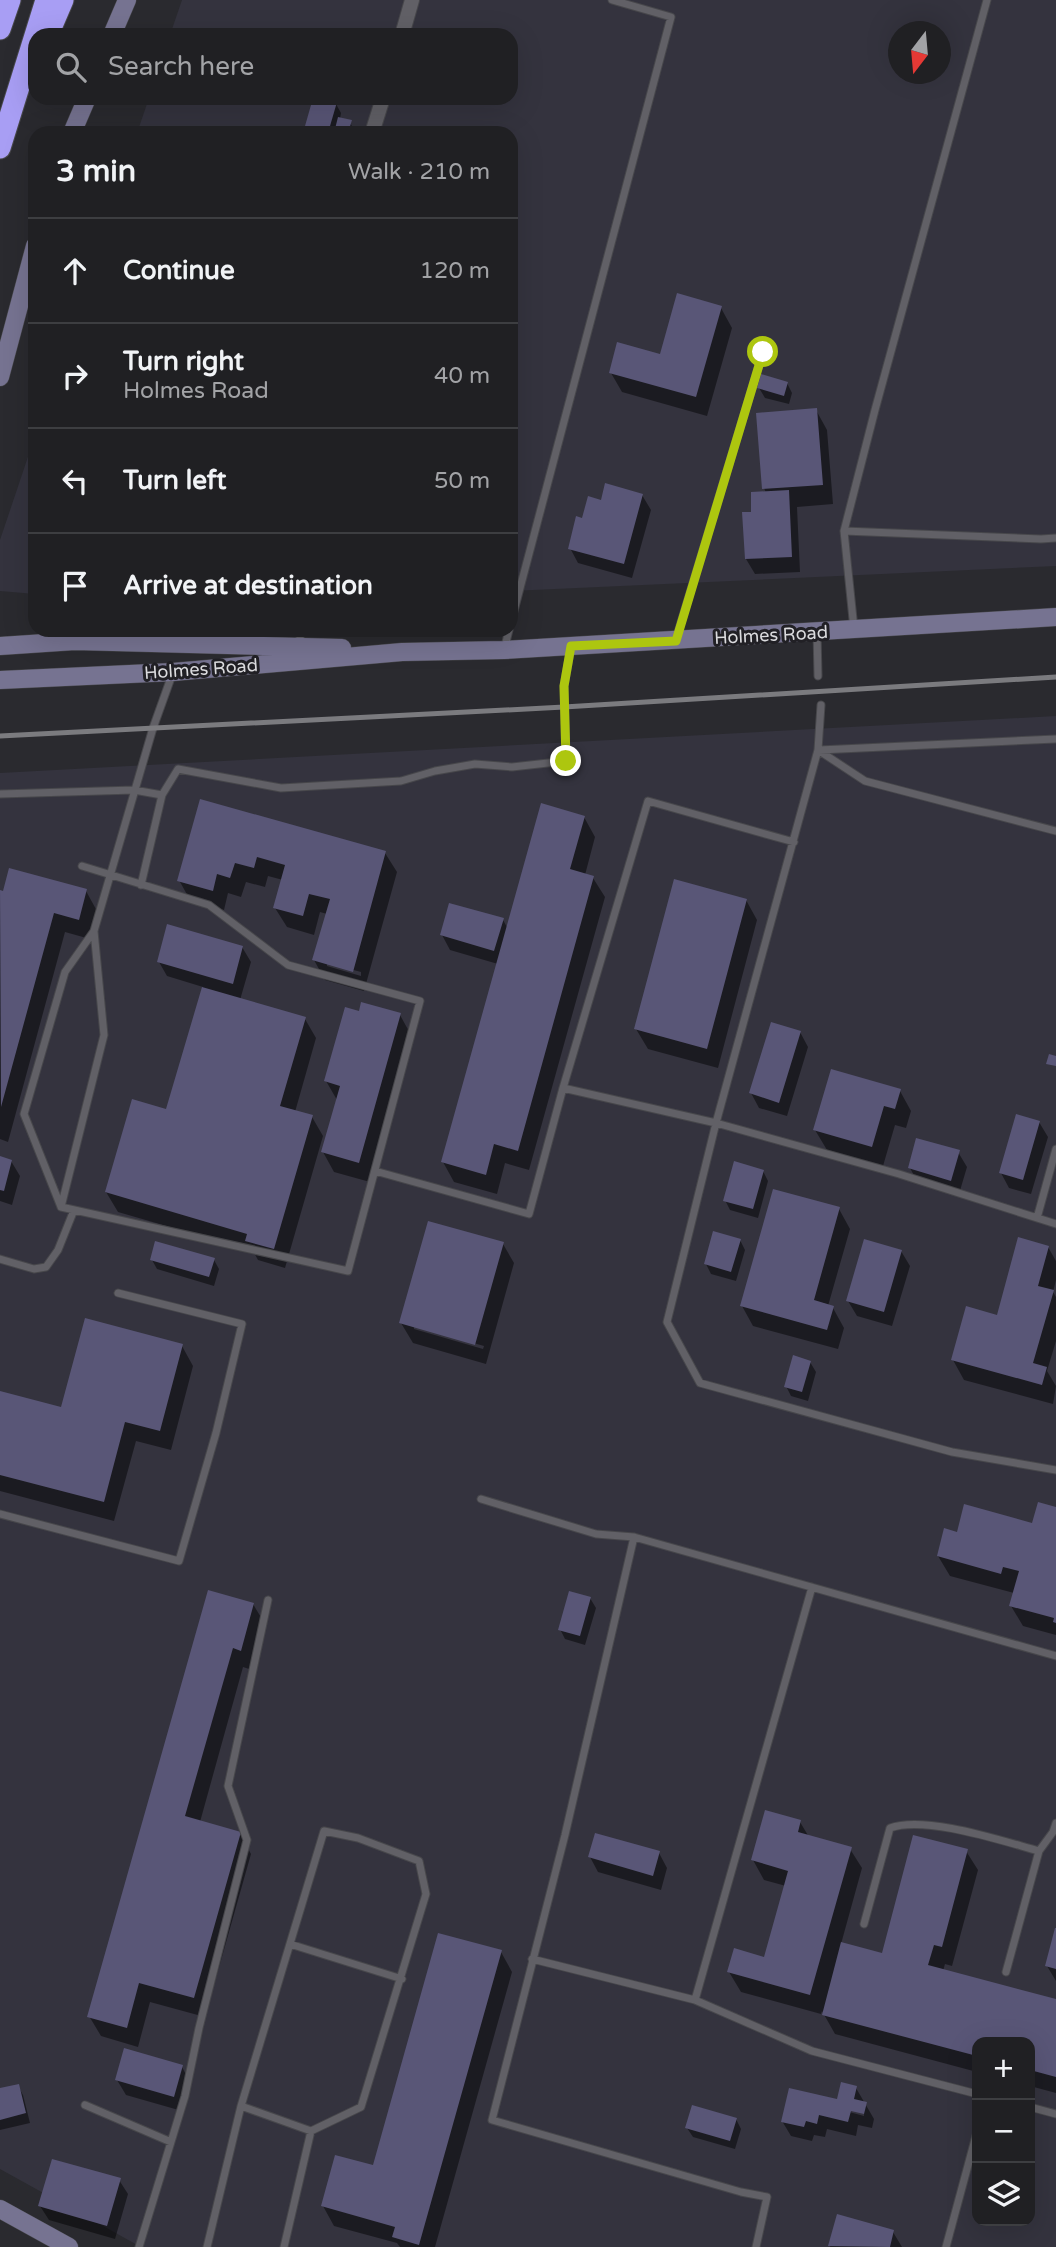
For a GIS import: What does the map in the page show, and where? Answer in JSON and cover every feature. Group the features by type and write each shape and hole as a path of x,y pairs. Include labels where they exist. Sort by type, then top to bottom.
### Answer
{"highway":[{"path":"0,29 10,0"},
{"path":"37,28 46,0"},
{"path":"51,28 63,0"},
{"path":"0,148 28,58"},
{"path":"8,122 28,78"}],"main road":[{"path":"115,28 127,0"},
{"path":"75,126 83,105"},
{"path":"0,377 28,272"},
{"name":"Holmes Road","path":"0,680 173,672 402,652 676,641 1056,617"},
{"name":"Holmes Road","path":"0,646 61,637"},
{"name":"Holmes Road","path":"235,637 300,638 402,652"},
{"path":"0,2208 69,2247"}],"street":[{"path":"404,28 412,0"},
{"path":"374,126 381,105"}],"lane":[{"path":"518,596 671,17 612,0"},
{"path":"854,630 845,531 875,410 987,0"},
{"path":"676,641 763,352"},
{"path":"845,531 1056,538"},
{"path":"817,632 818,676"},
{"path":"504,650 507,637"},
{"path":"141,884 162,795 178,769 281,788 401,781 435,771 475,764 512,767 566,761 564,686 571,646"},
{"path":"61,1207 24,1114 65,972 94,930 134,790 173,672"},
{"path":"821,705 818,750 716,1123 667,1322 700,1383 952,1452 1056,1470"},
{"path":"818,750 1056,739"},
{"path":"818,750 865,781 1056,831"},
{"path":"0,794 134,790 162,795"},
{"path":"375,1171 529,1214 563,1088 648,801 794,842"},
{"path":"61,1207 348,1271 420,1001 289,965 209,905 82,866"},
{"path":"61,1207 104,1035 94,930"},
{"path":"563,1088 716,1123 899,1174 1056,1224"},
{"path":"1037,1218 1056,1149"},
{"path":"0,1259 34,1269 46,1267 58,1250 74,1210"},
{"path":"0,1514 179,1562 216,1433 242,1324 118,1293"},
{"path":"481,1500 596,1534 634,1537 1056,1656"},
{"path":"634,1537 565,1835 492,2120 741,2192 767,2197 756,2247"},
{"path":"695,2000 811,1587"},
{"path":"139,2247 186,2096 199,2028 247,1840 228,1786 268,1600"},
{"path":"1006,1972 1039,1851 1054,1832 1056,1822"},
{"path":"864,1924 890,1828 901,1824 976,1833 1039,1851"},
{"path":"207,2247 241,2106 324,1831 358,1838 419,1861 426,1894 361,2107 312,2131 241,2106"},
{"path":"290,1944 402,1979"},
{"path":"532,1959 695,2000 812,2051 972,2093"},
{"path":"85,2105 171,2142"},
{"path":"1035,2108 1056,2114"},
{"path":"284,2247 312,2131"},
{"path":"946,2247 972,2151"}],"shaded area":[{"path":"182,0 1056,0 1056,566 518,591 518,126 139,126 147,105 518,105 518,28 172,28"},
{"path":"28,457 28,593 0,591 0,540"},
{"path":"1056,716 1056,2247 141,2247 0,2169 0,773"}],"building":[{"path":"311,105 336,105 330,126 305,126"},
{"path":"338,117 352,120 350,126 336,126"},
{"path":"677,293 722,306 696,397 609,373 617,342 660,354"},
{"path":"761,374 788,382 784,396 757,388"},
{"path":"817,408 823,485 762,489 756,413"},
{"path":"605,483 643,494 624,564 568,549 576,516 582,518 588,496 601,500"},
{"path":"789,490 792,557 745,559 742,512 751,512 751,492"},
{"path":"200,799 386,851 353,972 312,960 330,899 309,894 303,916 273,908 285,865 257,857 254,868 235,863 230,878 217,874 213,891 177,881"},
{"path":"541,803 585,816 570,869 594,876 518,1151 494,1144 486,1175 441,1162"},
{"path":"9,868 87,889 79,920 54,913 1,1107 0,890 3,891"},
{"path":"674,879 747,899 707,1049 634,1029"},
{"path":"449,903 504,918 494,951 440,935"},
{"path":"167,924 243,946 233,984 157,962"},
{"path":"202,987 306,1017 280,1106 313,1115 274,1249 245,1241 247,1234 105,1192 132,1099 166,1109"},
{"path":"361,1002 401,1013 359,1163 321,1152 340,1086 324,1081 345,1007 359,1011"},
{"path":"771,1022 801,1031 779,1103 749,1093"},
{"path":"1049,1054 1056,1056 1056,1066 1046,1064"},
{"path":"831,1069 901,1089 895,1109 884,1106 872,1147 813,1130"},
{"path":"1016,1114 1040,1121 1023,1180 999,1173"},
{"path":"916,1138 960,1150 951,1181 908,1168"},
{"path":"0,1156 12,1160 4,1191 0,1190"},
{"path":"734,1161 764,1170 753,1209 723,1201"},
{"path":"773,1189 840,1207 814,1300 834,1306 827,1330 740,1306"},
{"path":"428,1221 504,1242 475,1345 399,1323"},
{"path":"713,1231 741,1239 731,1272 704,1264"},
{"path":"1018,1237 1049,1246 1038,1286 1054,1290 1033,1363 1047,1367 1042,1385 951,1360 966,1306 997,1315"},
{"path":"864,1239 902,1250 884,1312 846,1301"},
{"path":"155,1241 215,1258 209,1277 150,1260"},
{"path":"85,1318 183,1344 160,1431 125,1422 104,1502 0,1475 0,1391 61,1407"},
{"path":"793,1355 811,1361 802,1392 784,1387"},
{"path":"1038,1502 1056,1507 1056,1623 1053,1622 1054,1618 1009,1606 1019,1571 1003,1567 1001,1574 937,1556 944,1528 957,1532 964,1504 1032,1523"},
{"path":"208,1590 254,1603 241,1651 233,1648 185,1816 241,1832 194,1998 139,1983 127,2028 87,2017"},
{"path":"569,1591 591,1597 580,1636 558,1630"},
{"path":"765,1810 801,1820 798,1832 852,1847 810,1995 727,1972 734,1948 764,1957 788,1871 751,1860"},
{"path":"595,1833 660,1851 653,1876 588,1857"},
{"path":"913,1835 968,1849 942,1947 934,1945 928,1965 1056,1999 1056,2077 1035,2071 1035,2037 972,2037 972,2055 822,2015 841,1942 882,1953"},
{"path":"1056,1928 1056,1969 1045,1966"},
{"path":"438,1933 502,1950 419,2245 392,2237 395,2227 321,2206 335,2155 373,2165"},
{"path":"124,2048 183,2065 174,2097 115,2080"},
{"path":"841,2082 857,2086 854,2099 867,2102 864,2114 851,2111 848,2122 819,2115 817,2124 806,2121 804,2127 781,2122 789,2088 837,2099"},
{"path":"19,2084 26,2113 0,2120 0,2088"},
{"path":"692,2105 737,2118 730,2141 685,2128"},
{"path":"52,2159 121,2178 107,2226 38,2206"},
{"path":"837,2214 894,2230 890,2247 828,2246"}],"railway":[{"path":"0,736 564,707 1056,677"}],"route":[{"path":"566,761 564,686 571,646 676,641 763,352"}]}
